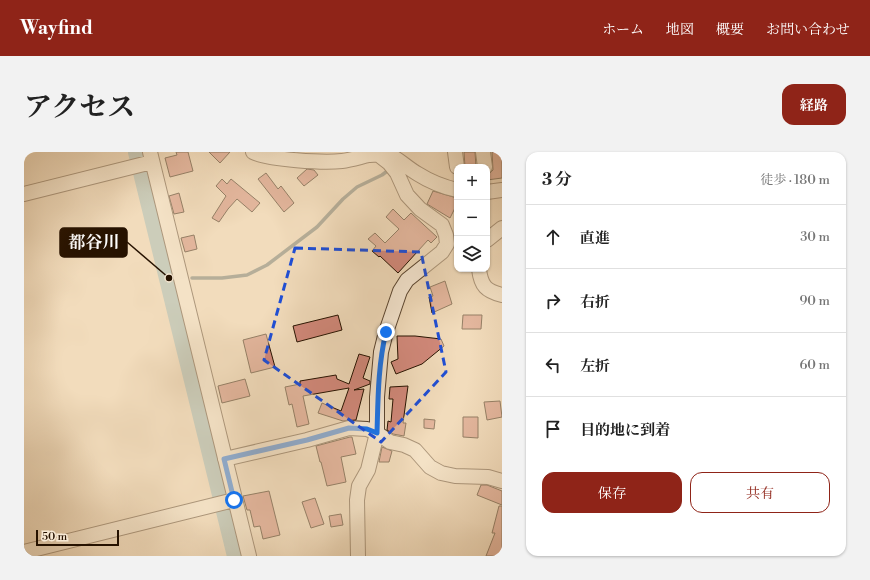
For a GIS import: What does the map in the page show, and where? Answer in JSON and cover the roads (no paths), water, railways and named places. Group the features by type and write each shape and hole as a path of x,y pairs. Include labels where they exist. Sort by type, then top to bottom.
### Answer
{"street":[{"path":"255,152 282,159 328,162 343,161 370,155 380,156 386,153 401,156 419,175 454,189"},
{"path":"456,152 457,164"},
{"path":"483,152 485,164"},
{"path":"358,556 357,500 359,486 368,470 377,433 377,397 381,352 386,332 395,301 407,280 442,252 446,244 446,235 442,225 420,209 407,195 397,173 380,156"},
{"path":"24,194 146,161 224,459 228,502 248,556"},
{"path":"490,238 502,228"},
{"path":"479,272 480,280 489,291 502,295"},
{"path":"224,459 307,440 349,428 367,429 377,433 390,442 404,445 415,450 430,467 441,473 455,476 488,477 502,481"},
{"path":"24,552 228,502"}],"waterway":[{"path":"138,152 237,556"},
{"path":"192,278 222,278 247,275 267,265 317,227 343,199 357,187 382,175 390,169"}],"place":[{"name":"都谷川","path":"169,278"}]}
